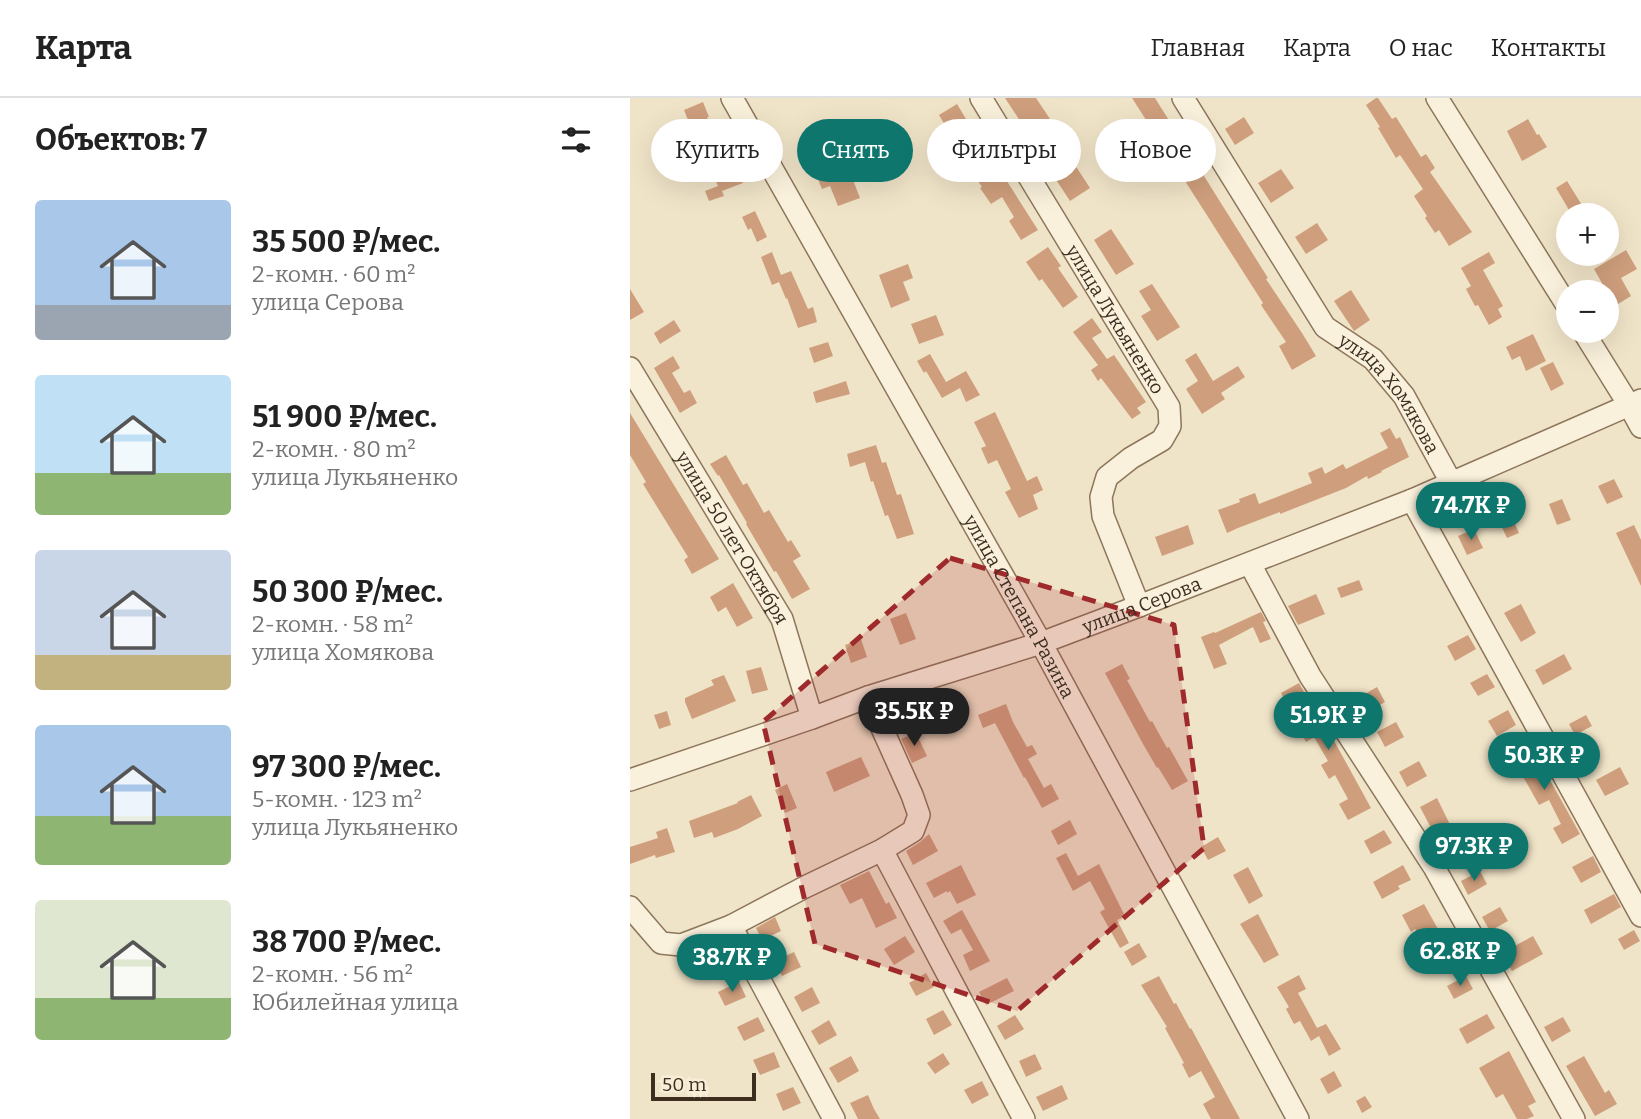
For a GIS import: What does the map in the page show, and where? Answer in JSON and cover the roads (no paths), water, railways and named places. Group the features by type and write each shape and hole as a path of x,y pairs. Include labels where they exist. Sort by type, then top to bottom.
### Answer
{"street":[{"name":"улица Степана Разина","path":"733,98 1041,643 1298,1119"},
{"name":"улица Лукьяненко","path":"981,98 1168,407 1170,426 1162,440 1131,458 1107,477 1101,497 1103,516 1139,606"},
{"name":"улица Хомякова","path":"1183,98 1325,327 1373,359 1404,396 1452,484"},
{"path":"1437,98 1556,288"},
{"path":"1592,343 1635,402 1641,427"},
{"name":"улица 50 лет Октября","path":"630,368 782,619 812,718"},
{"name":"улица Серова","path":"632,775 812,718 868,696 1041,643 1452,484 1635,402"},
{"path":"1412,500 1641,915"},
{"path":"1250,564 1310,676 1434,867 1574,1119"},
{"path":"630,907 661,943 681,945 731,926 882,850 913,831 919,815 868,696"},
{"path":"882,850 1024,1119"},
{"path":"731,926 834,1119"}]}
